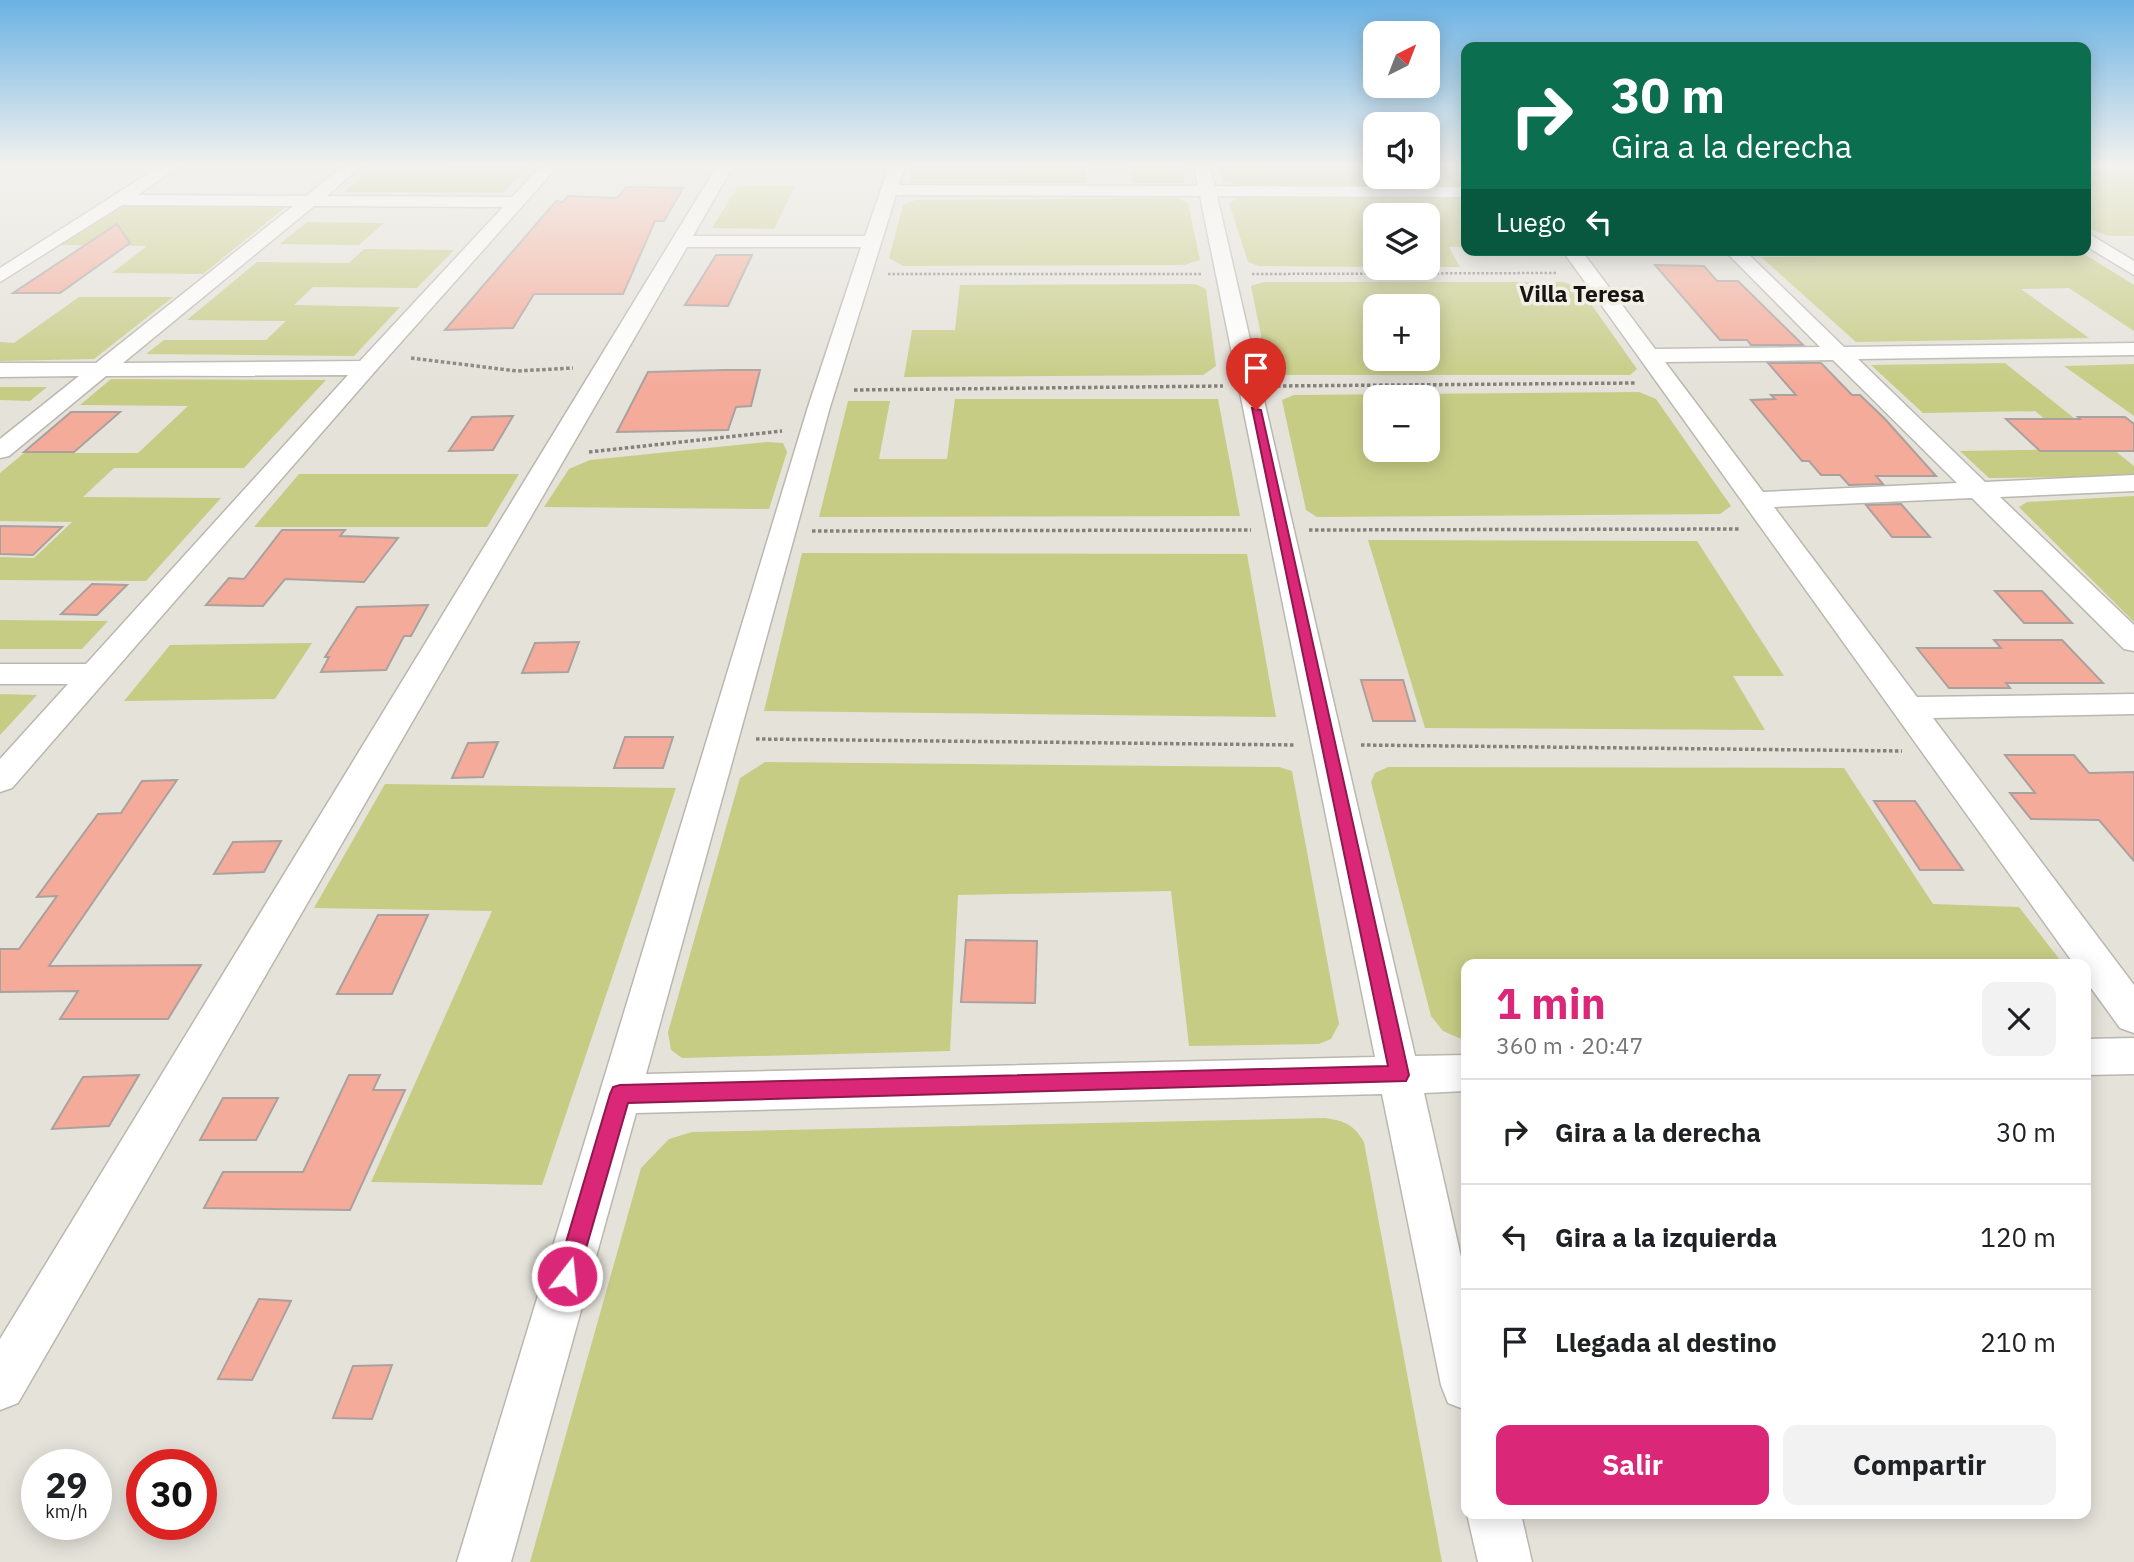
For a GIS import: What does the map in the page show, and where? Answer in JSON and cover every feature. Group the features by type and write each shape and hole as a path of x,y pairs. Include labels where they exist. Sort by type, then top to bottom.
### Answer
{"street":[{"path":"0,276 57,239"},
{"path":"0,451 262,239"},
{"path":"0,780 483,239"},
{"path":"484,1562 813,427 874,239"},
{"path":"1218,239 1461,1362"},
{"path":"0,1385 680,241 873,242"},
{"path":"2091,241 2134,243"},
{"path":"2091,242 2134,269"},
{"path":"1575,256 2134,1016"},
{"path":"1738,256 2134,642"},
{"path":"1648,356 2134,349"},
{"path":"0,370 372,361"},
{"path":"1755,500 2134,483"},
{"path":"0,674 94,674"},
{"path":"1908,708 2134,704"},
{"path":"2091,1057 2134,1056"},
{"path":"620,1094 1461,1073"},
{"path":"1495,1519 1505,1562"}],"path":[{"path":"372,361 517,371 605,367"},
{"path":"554,454 621,450 813,427"}],"green space":[{"path":"67,239 246,239 203,274 112,273 147,246 57,245"},
{"path":"286,239 366,239 359,245 280,244"},
{"path":"894,239 1196,239 1200,260 1184,265 903,266 889,258"},
{"path":"1241,239 1363,239 1363,267 1259,266 1248,262"},
{"path":"1440,239 1461,239 1461,247 1449,247 1460,267 1440,267"},
{"path":"364,249 454,250 417,288 313,287 294,305 400,307 354,356 146,354 164,340 266,340 286,321 187,320 257,262 349,263"},
{"path":"2087,256 2134,285 2134,331 2069,288 2021,289 2089,338 1856,342 1761,257"},
{"path":"1264,282 1563,282 1579,287 1637,369 1630,375 1281,375 1268,369 1251,286"},
{"path":"1195,284 1206,289 1216,366 1203,375 904,377 912,330 955,330 960,285"},
{"path":"79,297 173,297 94,359 0,361 0,342 14,343"},
{"path":"2005,363 2134,466 2134,476 1989,478 1960,451 2081,449 2035,411 1923,413 1871,365"},
{"path":"2134,364 2134,416 2064,366"},
{"path":"111,379 326,380 244,468 114,468 83,497 221,498 146,581 0,580 0,557 34,558 72,522 0,521 0,473 24,453 138,453 188,406 80,405"},
{"path":"0,387 47,387 30,401 0,400"},
{"path":"1639,392 1656,399 1731,506 1720,514 1317,517 1306,510 1282,400 1294,395 1363,394 1363,462 1440,462 1440,394"},
{"path":"955,399 1218,399 1240,516 819,517 848,401 890,401 879,459 947,459"},
{"path":"766,442 783,443 787,452 769,509 544,507 569,469 590,460"},
{"path":"299,474 519,474 487,527 254,527"},
{"path":"2134,496 2134,622 2019,507 2027,502"},
{"path":"1368,540 1697,541 1784,676 1733,676 1765,730 1425,728"},
{"path":"802,553 1247,554 1276,717 764,711"},
{"path":"0,620 108,621 82,649 0,649"},
{"path":"312,643 275,699 124,701 170,645"},
{"path":"0,694 37,695 0,735"},
{"path":"765,762 1279,767 1292,771 1339,1024 1331,1039 1319,1044 1189,1046 1171,891 958,895 950,1051 682,1058 671,1050 668,1032 740,778"},
{"path":"1388,767 1844,768 1933,904 2019,907 2059,959 1461,959 1461,1039 1443,1031 1431,1016 1371,782 1375,773"},
{"path":"385,784 676,788 542,1185 371,1182 492,911 314,908"},
{"path":"1325,1118 1348,1124 1364,1142 1442,1562 530,1562 641,1168 669,1139 692,1132"}],"building":[{"path":"95,239 127,239 130,243 60,293 13,293"},
{"path":"523,239 647,239 623,294 534,294 513,328 445,330"},
{"path":"716,255 752,255 728,306 685,305"},
{"path":"1655,265 1704,266 1717,281 1738,281 1803,345 1751,345 1747,340 1720,340"},
{"path":"1768,363 1821,363 1852,395 1860,395 1885,419 1936,476 1876,476 1883,484 1849,485 1840,475 1821,475 1809,461 1802,461 1751,400 1775,399 1771,395 1796,395"},
{"path":"760,370 751,406 736,407 728,430 617,432 648,372"},
{"path":"71,412 120,412 74,452 24,452"},
{"path":"513,416 493,450 449,451 472,417"},
{"path":"2078,417 2125,417 2134,424 2134,451 2040,451 2006,419 2080,419"},
{"path":"1901,504 1930,537 1892,537 1866,505"},
{"path":"0,526 62,527 33,555 0,554"},
{"path":"282,530 345,530 340,536 398,538 364,582 285,579 263,606 206,605 229,578 244,579"},
{"path":"92,584 127,585 97,615 61,614"},
{"path":"1995,591 2042,591 2072,623 2024,623"},
{"path":"428,605 411,636 404,636 386,670 321,672 329,657 325,657 357,607"},
{"path":"1994,640 2062,640 2103,683 2006,683 2010,688 1949,688 1917,648 2001,648"},
{"path":"579,642 568,672 522,673 535,643"},
{"path":"1361,680 1403,680 1415,721 1373,721"},
{"path":"625,737 673,737 663,768 614,768"},
{"path":"498,742 483,777 452,778 468,743"},
{"path":"2005,755 2074,755 2089,773 2134,772 2134,861 2099,820 2031,819 2010,793 2035,793"},
{"path":"177,780 49,966 201,965 168,1019 60,1019 78,991 0,992 0,949 19,949 57,896 37,897 98,814 121,813 142,781"},
{"path":"1874,801 1915,801 1963,870 1920,870"},
{"path":"281,841 264,872 214,874 233,842"},
{"path":"378,915 428,915 392,994 337,994"},
{"path":"966,940 1037,941 1035,1003 961,1002"},
{"path":"139,1075 109,1126 52,1129 83,1077"},
{"path":"349,1075 380,1075 373,1090 405,1090 350,1210 204,1208 223,1172 303,1172"},
{"path":"223,1098 278,1098 256,1140 200,1140"},
{"path":"259,1299 291,1301 252,1380 218,1379"},
{"path":"392,1365 372,1419 333,1418 353,1366"}],"district":[{"name":"Villa Teresa","path":"1582,294"}],"route":[{"path":"567,1276 620,1094 1399,1075 1256,410"}]}
